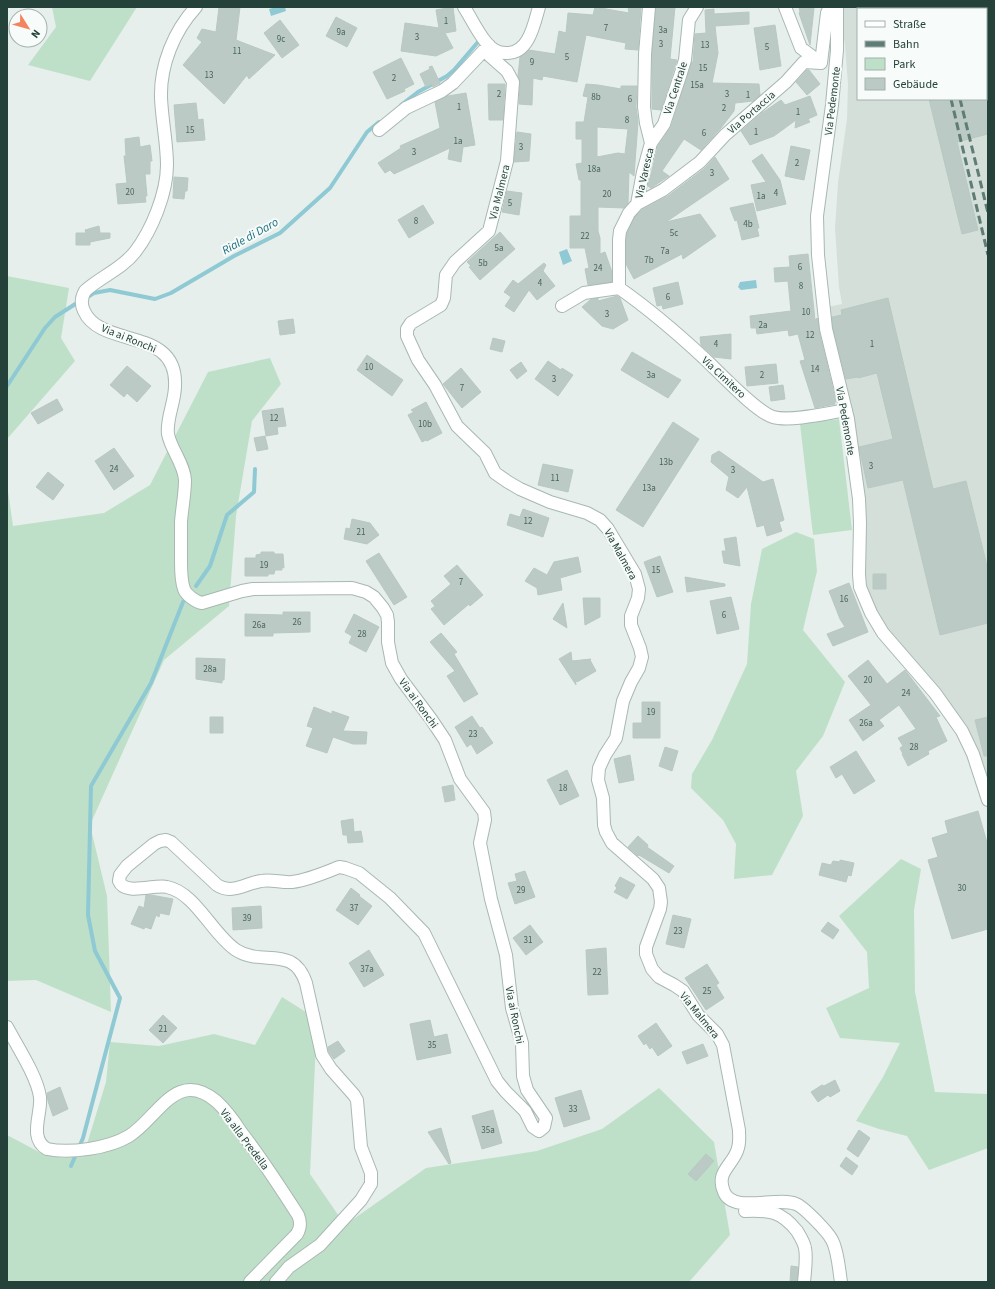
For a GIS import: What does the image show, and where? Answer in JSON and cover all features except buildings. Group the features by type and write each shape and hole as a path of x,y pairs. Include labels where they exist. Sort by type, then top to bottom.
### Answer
{"street":[{"name":"Via ai Ronchi","path":"196,7 174,40 164,68 161,96 167,165 164,191 161,201 145,236 135,252 120,265 89,287 82,300 86,315 96,325 103,329 156,347 170,360 174,369 176,386 168,426 168,434 184,473 181,523 181,570 183,585 186,593 198,602 202,603 253,589 352,588 366,592 374,597 383,608 387,615 388,642 392,663 401,679 445,740 460,779 484,812 485,820 480,843 490,899 506,955 512,1008 522,1043 523,1076 527,1090 546,1118 544,1127 539,1130 535,1128 525,1111 502,1087 424,934 390,898 359,873 339,867 298,881 290,882 266,880 234,889 226,889 217,885 171,842 166,840 154,844 123,871 119,881 121,885 129,888 161,886 176,890 191,901 230,946 239,952 256,956 288,960 298,967 306,983 322,1055 331,1069 357,1100 361,1147 371,1173 371,1184 361,1200 320,1245 289,1267 276,1282"},
{"path":"464,7 486,41 498,53 506,54 515,53 528,41 539,7"},
{"name":"Via Varesca","path":"620,288 620,231 629,213 637,204 643,172 651,143 644,106 645,54 649,7"},
{"name":"Via Centrale","path":"651,143 664,124 685,60 689,20 697,7"},
{"path":"785,7 801,48 821,63"},
{"path":"821,63 827,13 830,7"},
{"name":"Via Pedemonte","path":"837,7 836,66 817,216 818,255 826,329 846,410 859,499 860,523 858,574 860,587 871,613 883,633 935,694 962,731 973,754 988,800"},
{"path":"379,130 406,108 442,91 453,83 486,41"},
{"name":"Via Malmera","path":"486,41 490,56 507,71 513,82 507,161 489,230 455,262 446,275 444,298 441,305 411,323 406,332 418,360 435,385 457,426 481,448 495,473 520,489 550,502 587,513 600,520 608,529 635,574 639,589 638,598 631,616 631,625 642,657 639,668 623,701 616,738 599,768 598,780 603,798 604,825 612,843 653,880 659,888 661,902 658,916 646,947 646,954 652,969 659,976 683,991 698,1015 717,1034 723,1045 739,1140 736,1153 722,1176 724,1191 730,1200 731,1206 739,1211 757,1210 778,1213 789,1221 799,1234 805,1247 804,1282"},
{"name":"Via Portaccia","path":"637,204 663,190 700,162 725,135 786,82 804,62 821,63"},
{"path":"562,306 584,293 620,288"},
{"name":"Via Cimitero","path":"620,288 703,357 756,407 767,415 782,419 846,410"},
{"name":"Via alla Predella","path":"7,1027 40,1096 36,1130 40,1142 43,1147 47,1149 71,1150 95,1148 117,1142 129,1136 142,1126 167,1099 182,1092 197,1091 202,1093 224,1109 259,1154 300,1220 300,1229 297,1234 250,1282"},
{"path":"730,1200 733,1202 750,1203 772,1201 796,1204 812,1217 833,1241 838,1260 841,1282"}],"shaded area":[{"path":"839,7 988,7 988,785 980,760 883,633 860,587 860,523 827,307 842,304 839,287 835,228 838,183 847,119 848,84 845,45"}],"green space":[{"path":"52,7 137,7 90,81 28,65 41,48 48,48 48,38 56,27"},
{"path":"7,276 69,288 61,338 75,361 7,439"},
{"path":"270,358 281,384 252,421 236,516 229,606 164,660 90,825 107,896 111,1012 36,980 7,981 7,484 13,526 104,513 150,485 208,372"},
{"path":"839,419 852,530 813,535 800,424"},
{"path":"796,532 814,539 817,571 803,630 845,682 823,736 796,771 803,816 772,875 734,879 736,844 723,820 691,788 692,774 712,740 747,664 751,604 762,549"},
{"path":"901,859 921,869 914,910 915,992 935,1092 988,1094 988,1148 929,1170 907,1136 856,1121 883,1077 900,1043 840,1038 826,1008 869,988 867,952 839,916"},
{"path":"282,997 317,1019 310,1174 345,1225 426,1168 537,1151 602,1129 659,1088 714,1142 730,1235 689,1282 7,1282 7,1135 41,1153 62,1158 83,1157 106,1082 110,1042 159,1046 214,1034 255,1045"}],"water":[{"path":"285,7 286,11 271,16 269,9"},
{"path":"567,249 572,261 563,265 559,252"},
{"path":"756,280 757,288 741,290 738,287 740,282"}],"waterway":[{"name":"Riale di Daro","path":"401,105 418,92 447,76 478,42"},
{"name":"Riale di Daro","path":"86,298 94,293 110,290 155,299 171,293 234,256 280,233 330,188 367,132 379,122"},
{"name":"Riale di Daro","path":"7,386 45,328 55,317 80,301"},
{"path":"196,586 210,566 227,515 254,492 255,469"},
{"path":"71,1166 83,1138 120,998 95,951 88,915 91,786 151,683 183,602"}],"railway":[{"path":"951,100 988,255"},
{"path":"960,100 988,213"}]}
